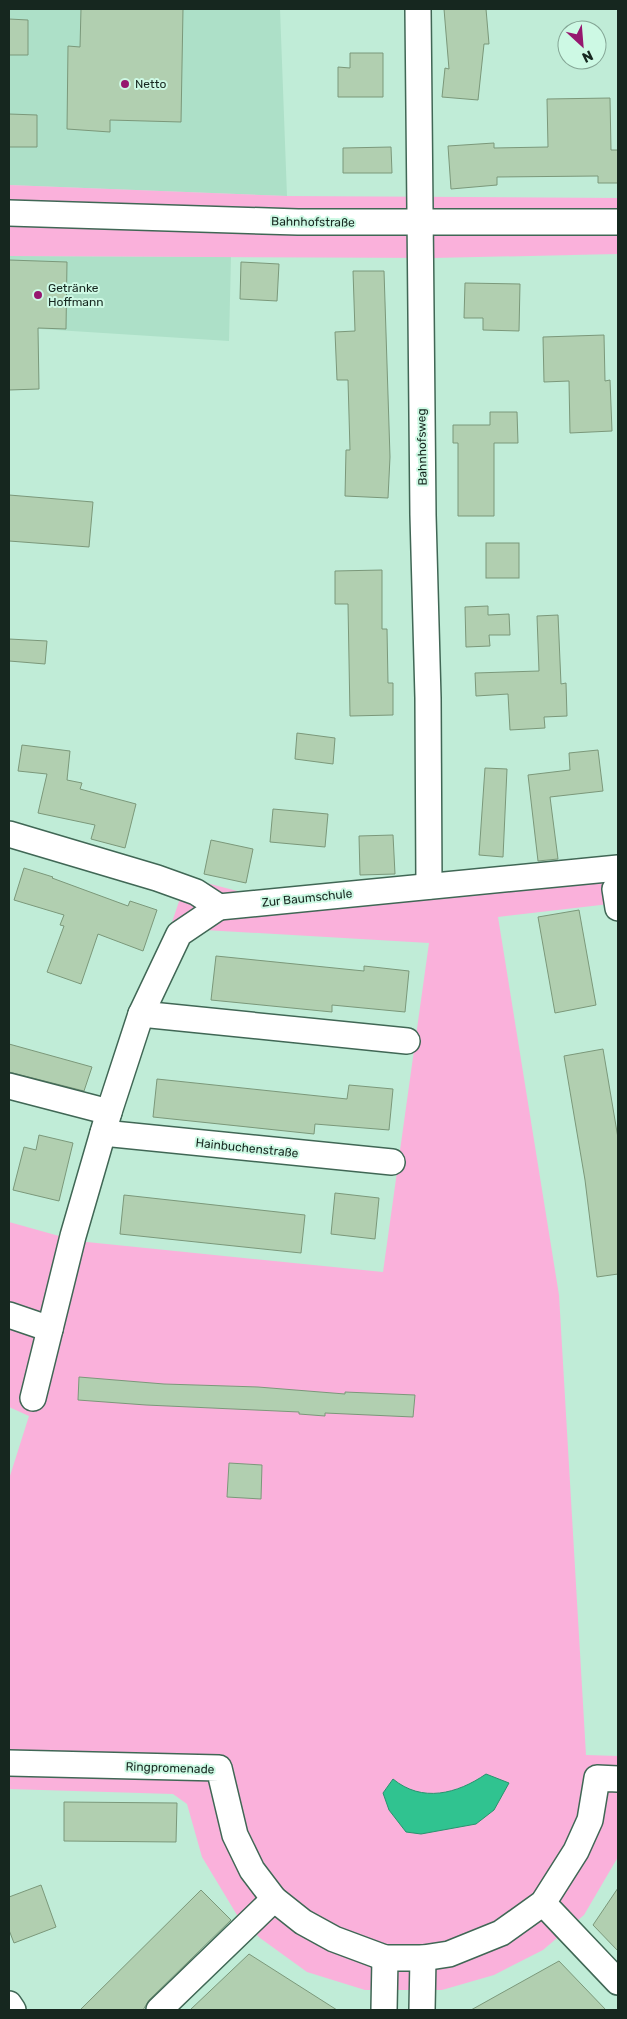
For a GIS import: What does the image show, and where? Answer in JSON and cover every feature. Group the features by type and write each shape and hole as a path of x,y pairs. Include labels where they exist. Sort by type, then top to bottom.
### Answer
{"street":[{"name":"Bahnhofsweg","path":"418,9 429,886"},
{"name":"Bahnhofstraße","path":"9,212 298,222 618,222"},
{"path":"9,834 157,878 196,892 219,907 178,934 141,1014 106,1122 73,1236 33,1398"},
{"name":"Zur Baumschule","path":"219,907 429,886 617,888"},
{"path":"141,1014 407,1041"},
{"name":"Hainbuchenstraße","path":"9,1086 106,1122 392,1162"},
{"path":"9,1315 50,1329"},
{"name":"Ringpromenade","path":"9,1763 220,1768 235,1835 252,1870 274,1899 303,1922 334,1939 385,1958 423,1958 449,1954 501,1933 543,1902 580,1844 590,1820 597,1778 618,1778"},
{"path":"159,2010 274,1899"},
{"path":"543,1902 618,1982"},
{"path":"384,2010 385,1958"},
{"path":"422,2010 423,1958"},
{"path":"9,2004 13,2010"}],"shaded area":[{"path":"9,9 280,9 287,196 9,185"},
{"path":"9,185 287,196 618,198 618,254 433,258 9,256"},
{"path":"9,256 231,257 229,341 9,327"},
{"path":"618,856 618,903 498,917 559,1295 586,1755 618,1756 618,1857 584,1915 543,1950 494,1975 442,1990 365,1990 307,1972 260,1938 237,1915 202,1857 187,1804 173,1794 9,1789 9,1479 29,1416 9,1407 9,1222 77,1241 383,1272 429,943 170,928 187,878 249,894"},
{"path":"486,1774 509,1783 494,1810 476,1824 421,1834 406,1832 389,1810 383,1793 393,1779 416,1791 440,1793 463,1787"}],"building":[{"name":"Netto","path":"81,9 183,9 181,122 110,120 110,132 67,129 68,46 80,47"},
{"path":"444,9 486,9 489,44 484,44 478,100 442,97 445,68 449,69"},
{"path":"9,19 28,20 28,55 9,55"},
{"path":"350,53 383,53 383,97 338,97 338,67 350,68"},
{"path":"610,98 611,150 618,150 618,183 598,183 598,176 497,177 497,185 451,189 448,146 494,143 494,148 548,147 547,99"},
{"path":"9,114 37,115 37,147 9,147"},
{"path":"391,147 392,173 343,173 343,148"},
{"name":"Getränke Hoffmann","path":"9,260 67,262 66,329 38,328 39,389 9,390"},
{"path":"241,262 279,264 277,301 240,299"},
{"path":"353,271 384,271 390,457 388,498 345,496 346,450 350,450 348,380 337,380 335,332 355,331"},
{"path":"465,283 520,284 519,331 483,330 483,318 464,318"},
{"path":"604,335 605,381 610,380 612,431 570,433 569,381 544,382 543,337"},
{"path":"490,412 517,412 518,443 494,443 494,516 458,516 458,443 453,443 453,425 490,425"},
{"path":"9,495 93,502 89,547 9,541"},
{"path":"486,543 519,543 519,578 486,578"},
{"path":"382,570 382,629 387,629 388,683 393,683 393,715 350,716 348,604 335,604 335,571"},
{"path":"488,606 488,615 509,614 510,635 489,635 490,646 466,647 465,607"},
{"path":"558,615 561,684 566,683 567,716 544,717 545,728 510,730 508,694 476,696 475,673 539,671 537,616"},
{"path":"9,639 47,641 45,664 9,661"},
{"path":"297,733 335,738 333,764 295,759"},
{"path":"22,745 70,751 67,780 82,783 80,789 136,804 125,848 91,839 95,825 38,813 47,774 18,771"},
{"path":"598,750 603,791 550,797 558,859 538,861 528,775 570,770 569,753"},
{"path":"485,768 507,769 503,857 479,855"},
{"path":"273,809 328,814 325,847 270,842"},
{"path":"393,835 395,874 360,875 359,836"},
{"path":"211,840 253,849 246,883 204,874"},
{"path":"24,868 128,906 130,901 157,910 143,951 98,934 81,984 47,972 64,926 60,925 64,915 14,900"},
{"path":"579,910 596,1005 555,1013 538,917"},
{"path":"216,956 364,971 364,966 409,971 405,1012 332,1005 332,1012 211,1000"},
{"path":"9,1044 92,1067 84,1091 9,1072"},
{"path":"603,1049 618,1138 618,1274 597,1277 585,1180 564,1056"},
{"path":"157,1079 347,1099 349,1085 393,1089 389,1130 315,1124 314,1134 153,1117"},
{"path":"39,1135 73,1143 59,1201 13,1190 24,1147 36,1150"},
{"path":"335,1193 379,1198 375,1239 331,1234"},
{"path":"124,1195 305,1215 301,1253 120,1234"},
{"path":"79,1377 164,1384 258,1387 345,1394 345,1392 415,1395 413,1417 325,1413 325,1416 299,1414 299,1412 78,1400"},
{"path":"229,1463 262,1465 261,1499 227,1497"},
{"path":"64,1802 177,1803 176,1842 64,1841"},
{"path":"41,1885 56,1927 14,1943 9,1930 9,1897"},
{"path":"618,1888 618,1951 593,1925"},
{"path":"201,1890 231,1920 149,2000 143,2010 80,2010"},
{"path":"249,1954 337,2010 190,2010"},
{"path":"559,1961 606,2010 471,2010"}],"place":[{"name":"Netto","path":"125,84"},
{"name":"Getränke Hoffmann","path":"38,295"}]}
